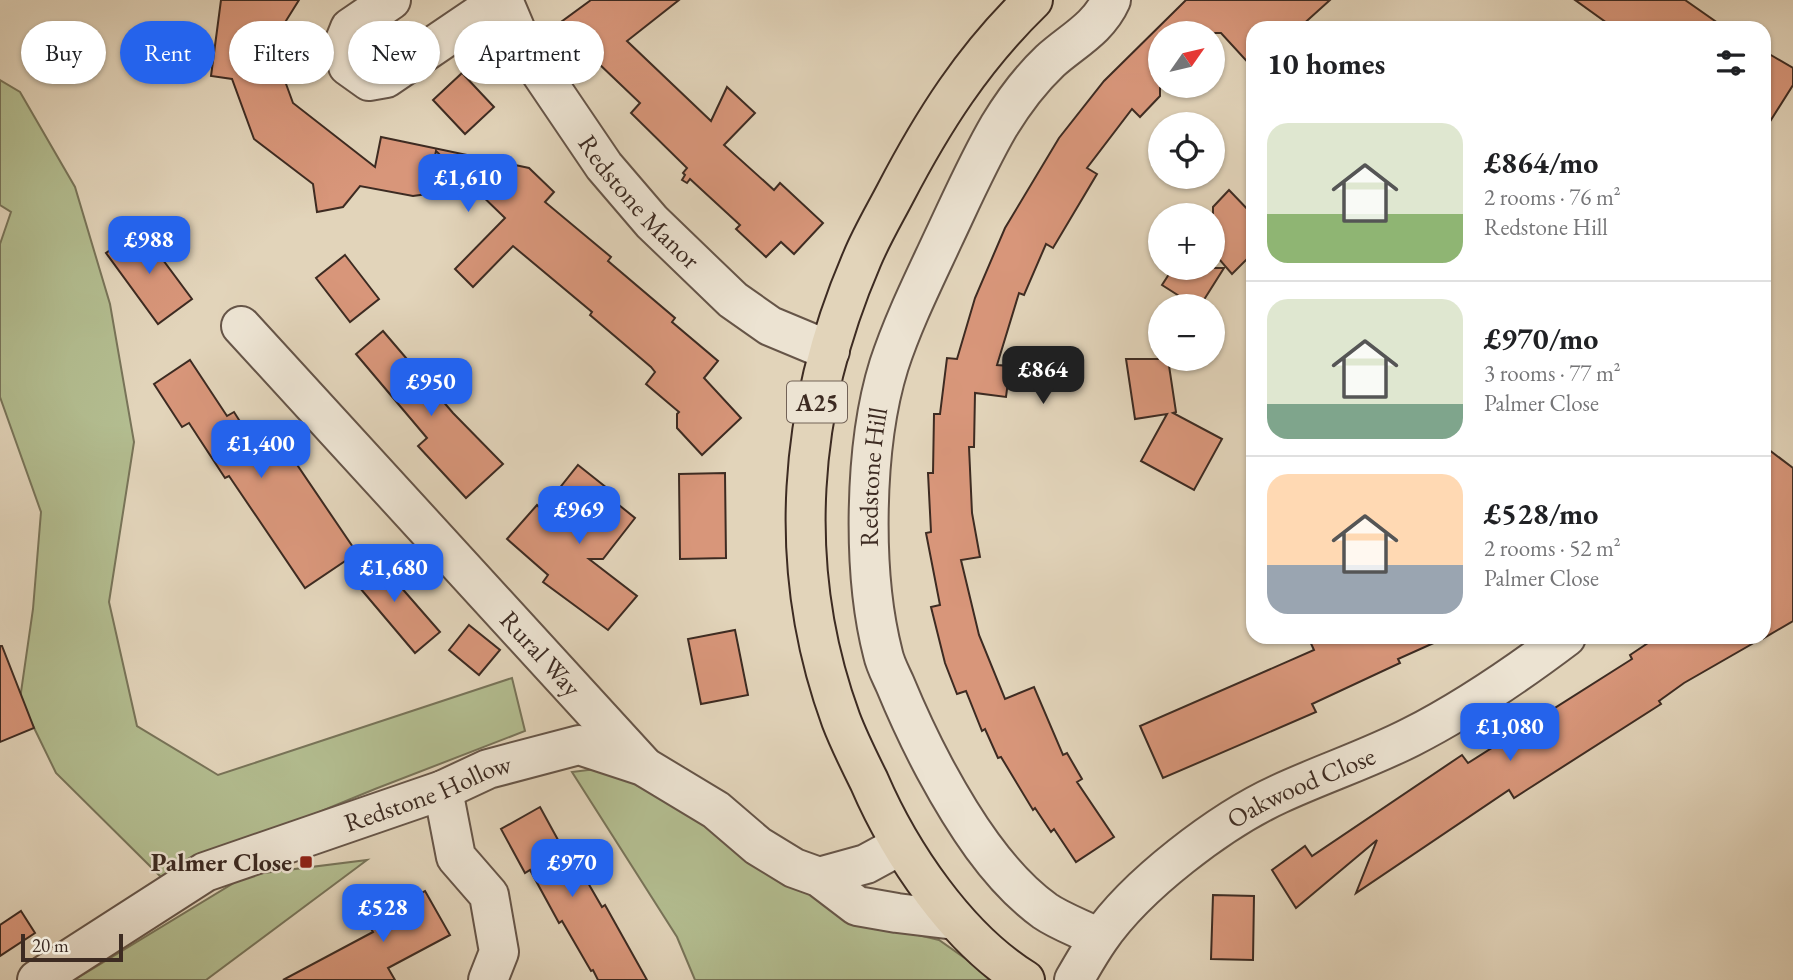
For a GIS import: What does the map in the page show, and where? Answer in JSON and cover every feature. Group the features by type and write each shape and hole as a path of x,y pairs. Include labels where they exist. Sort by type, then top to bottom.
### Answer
{"main road":[{"name":"A25","path":"1025,980 999,964 955,920 884,817 841,721 824,663 812,599 804,519 806,468 814,415 830,351 862,257 924,139 960,82 1000,32 1033,0"}],"street":[{"path":"391,0 350,29 344,43 348,66 369,81 386,78 502,0"},
{"name":"Redstone Manor","path":"502,0 522,44 604,166 652,222 733,300 770,326 830,351"},
{"name":"Redstone Hill","path":"1099,938 1046,911 997,866 951,798 914,730 883,655 875,608 869,530 870,471 877,420 889,366 916,298 971,178 1000,125 1026,88 1050,61 1090,30 1105,14 1111,0"},
{"name":"Rural Way","path":"241,326 643,766"},
{"name":"Oakwood Close","path":"1074,980 1099,938 1150,883 1189,850 1225,825 1277,795 1409,738 1454,714 1515,676 1557,644"},
{"name":"Redstone Hollow","path":"37,980 205,872 443,790 488,769 579,745 643,766 716,810 758,846 794,868 819,877 857,906 955,920"},
{"path":"443,790 456,857 489,895 499,952 488,980"},
{"path":"819,877 866,864 901,845"}],"green space":[{"path":"0,80 20,92 75,187 110,304 134,442 109,602 137,726 218,775 512,678 525,731 161,877 56,773 20,699 33,609 41,512 0,397 0,244 11,212 0,205"},
{"path":"604,768 738,838 864,922 939,940 996,980 695,980 677,937 572,772"},
{"path":"367,860 206,980 74,980 247,875"}],"building":[{"path":"221,0 299,0 286,21 229,21 229,79 215,77 215,46"},
{"path":"591,0 679,0 627,41 711,121 727,87 755,113 724,145 774,190 780,183 823,223 794,254 781,242 766,257 736,229 740,225 690,179 687,183 682,180 687,168 631,113 640,103 604,69 604,21 562,21"},
{"path":"1186,0 1330,0 1307,21 1246,21 1246,60 1225,37 1225,21 1165,21"},
{"path":"1575,0 1685,0 1715,21 1604,21"},
{"path":"1148,38 1148,98 1158,98 1140,117 1132,109 1087,168 1097,174 1053,248 1046,244 1024,295 1019,293 997,365 1010,366 1006,397 975,393 974,447 969,447 972,513 980,557 961,560 979,635 1005,699 1034,687 1063,755 1067,753 1082,779 1077,782 1114,837 1076,862 1054,829 1051,832 1035,808 1033,810 1001,757 998,758 985,729 982,731 966,691 957,694 945,663 931,607 940,605 926,533 931,532 928,473 933,473 934,414 940,414 947,358 957,359 975,298 1005,228 1059,138 1104,81"},
{"path":"1771,55 1793,68 1793,85 1771,120"},
{"path":"454,80 454,84 472,84 494,107 465,134 433,100"},
{"path":"234,84 286,84 293,103 375,167 381,137 529,168 554,192 545,202 611,257 608,261 675,318 672,322 718,361 704,378 741,418 702,455 677,428 679,412 646,384 655,372 651,367 590,315 592,312 513,246 473,287 455,269 505,218 436,151 427,194 413,196 360,186 343,207 317,212 313,184 254,139"},
{"path":"1229,190 1246,208 1246,260 1232,274 1225,266 1225,203 1217,203"},
{"path":"140,229 192,299 158,324 106,253"},
{"path":"345,255 379,299 350,322 316,278"},
{"path":"1165,280 1216,280 1208,294 1176,294 1162,285"},
{"path":"383,331 453,413 503,464 466,498 418,446 427,438 356,354"},
{"path":"1126,359 1148,359 1148,371 1170,371 1176,412 1173,413 1222,439 1194,490 1141,461 1167,414 1135,419"},
{"path":"190,360 227,416 234,412 267,464 287,450 357,553 305,588 229,476 225,478 189,423 182,427 154,384"},
{"path":"1771,451 1793,468 1793,621 1771,634"},
{"path":"578,465 617,496 614,501 635,518 603,559 589,559 637,596 608,630 543,582 548,575 507,539 537,505 542,510"},
{"path":"725,473 726,558 680,559 679,474"},
{"path":"372,554 440,632 415,653 349,575"},
{"path":"469,625 500,650 479,675 449,650"},
{"path":"735,630 748,695 701,704 688,639"},
{"path":"1311,644 1431,644 1398,659 1400,663 1312,704 1316,712 1163,778 1140,726 1314,650"},
{"path":"1646,644 1752,644 1684,683 1659,701 1661,704 1514,798 1509,790 1356,893 1377,840 1296,908 1272,870 1305,846 1312,856 1462,755 1468,763 1632,659 1630,655"},
{"path":"0,646 34,728 0,742"},
{"path":"540,807 569,860 573,857 602,907 605,905 647,980 598,980 562,921 559,923 530,870 525,873 501,829"},
{"path":"425,891 450,935 388,968 395,980 283,980 373,932 367,922"},
{"path":"1213,895 1254,896 1253,960 1211,959"},
{"path":"21,911 35,933 0,956 0,925"}],"place":[{"name":"Palmer Close","path":"306,862"}]}
